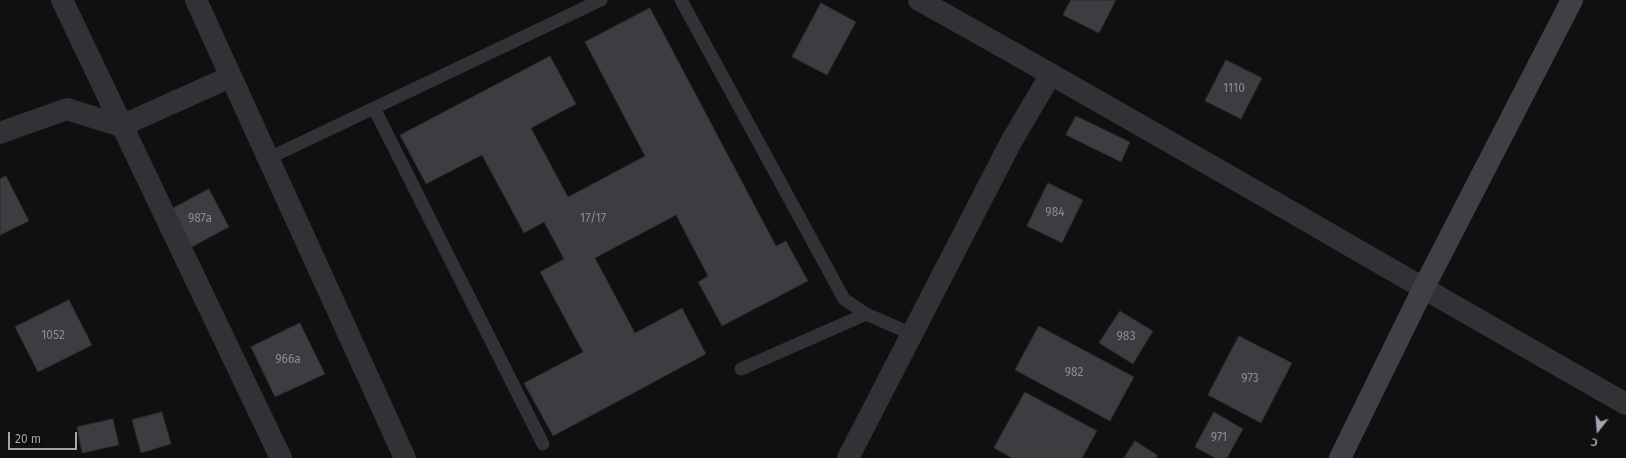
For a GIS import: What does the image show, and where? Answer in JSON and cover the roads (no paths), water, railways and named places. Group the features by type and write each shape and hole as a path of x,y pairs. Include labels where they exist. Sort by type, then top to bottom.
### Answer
{"street":[{"path":"62,0 275,456"},
{"path":"196,0 267,159 405,458"},
{"path":"918,0 1051,74 1423,289 1626,404"},
{"path":"1340,458 1423,289 1572,0"},
{"path":"848,458 1011,142 1051,74"},
{"path":"0,133 67,109 121,126 230,77"}],"lane":[{"path":"267,159 601,0"},
{"path":"681,0 844,298 866,314 912,334"},
{"path":"374,108 543,444"},
{"path":"741,369 866,314"}]}
